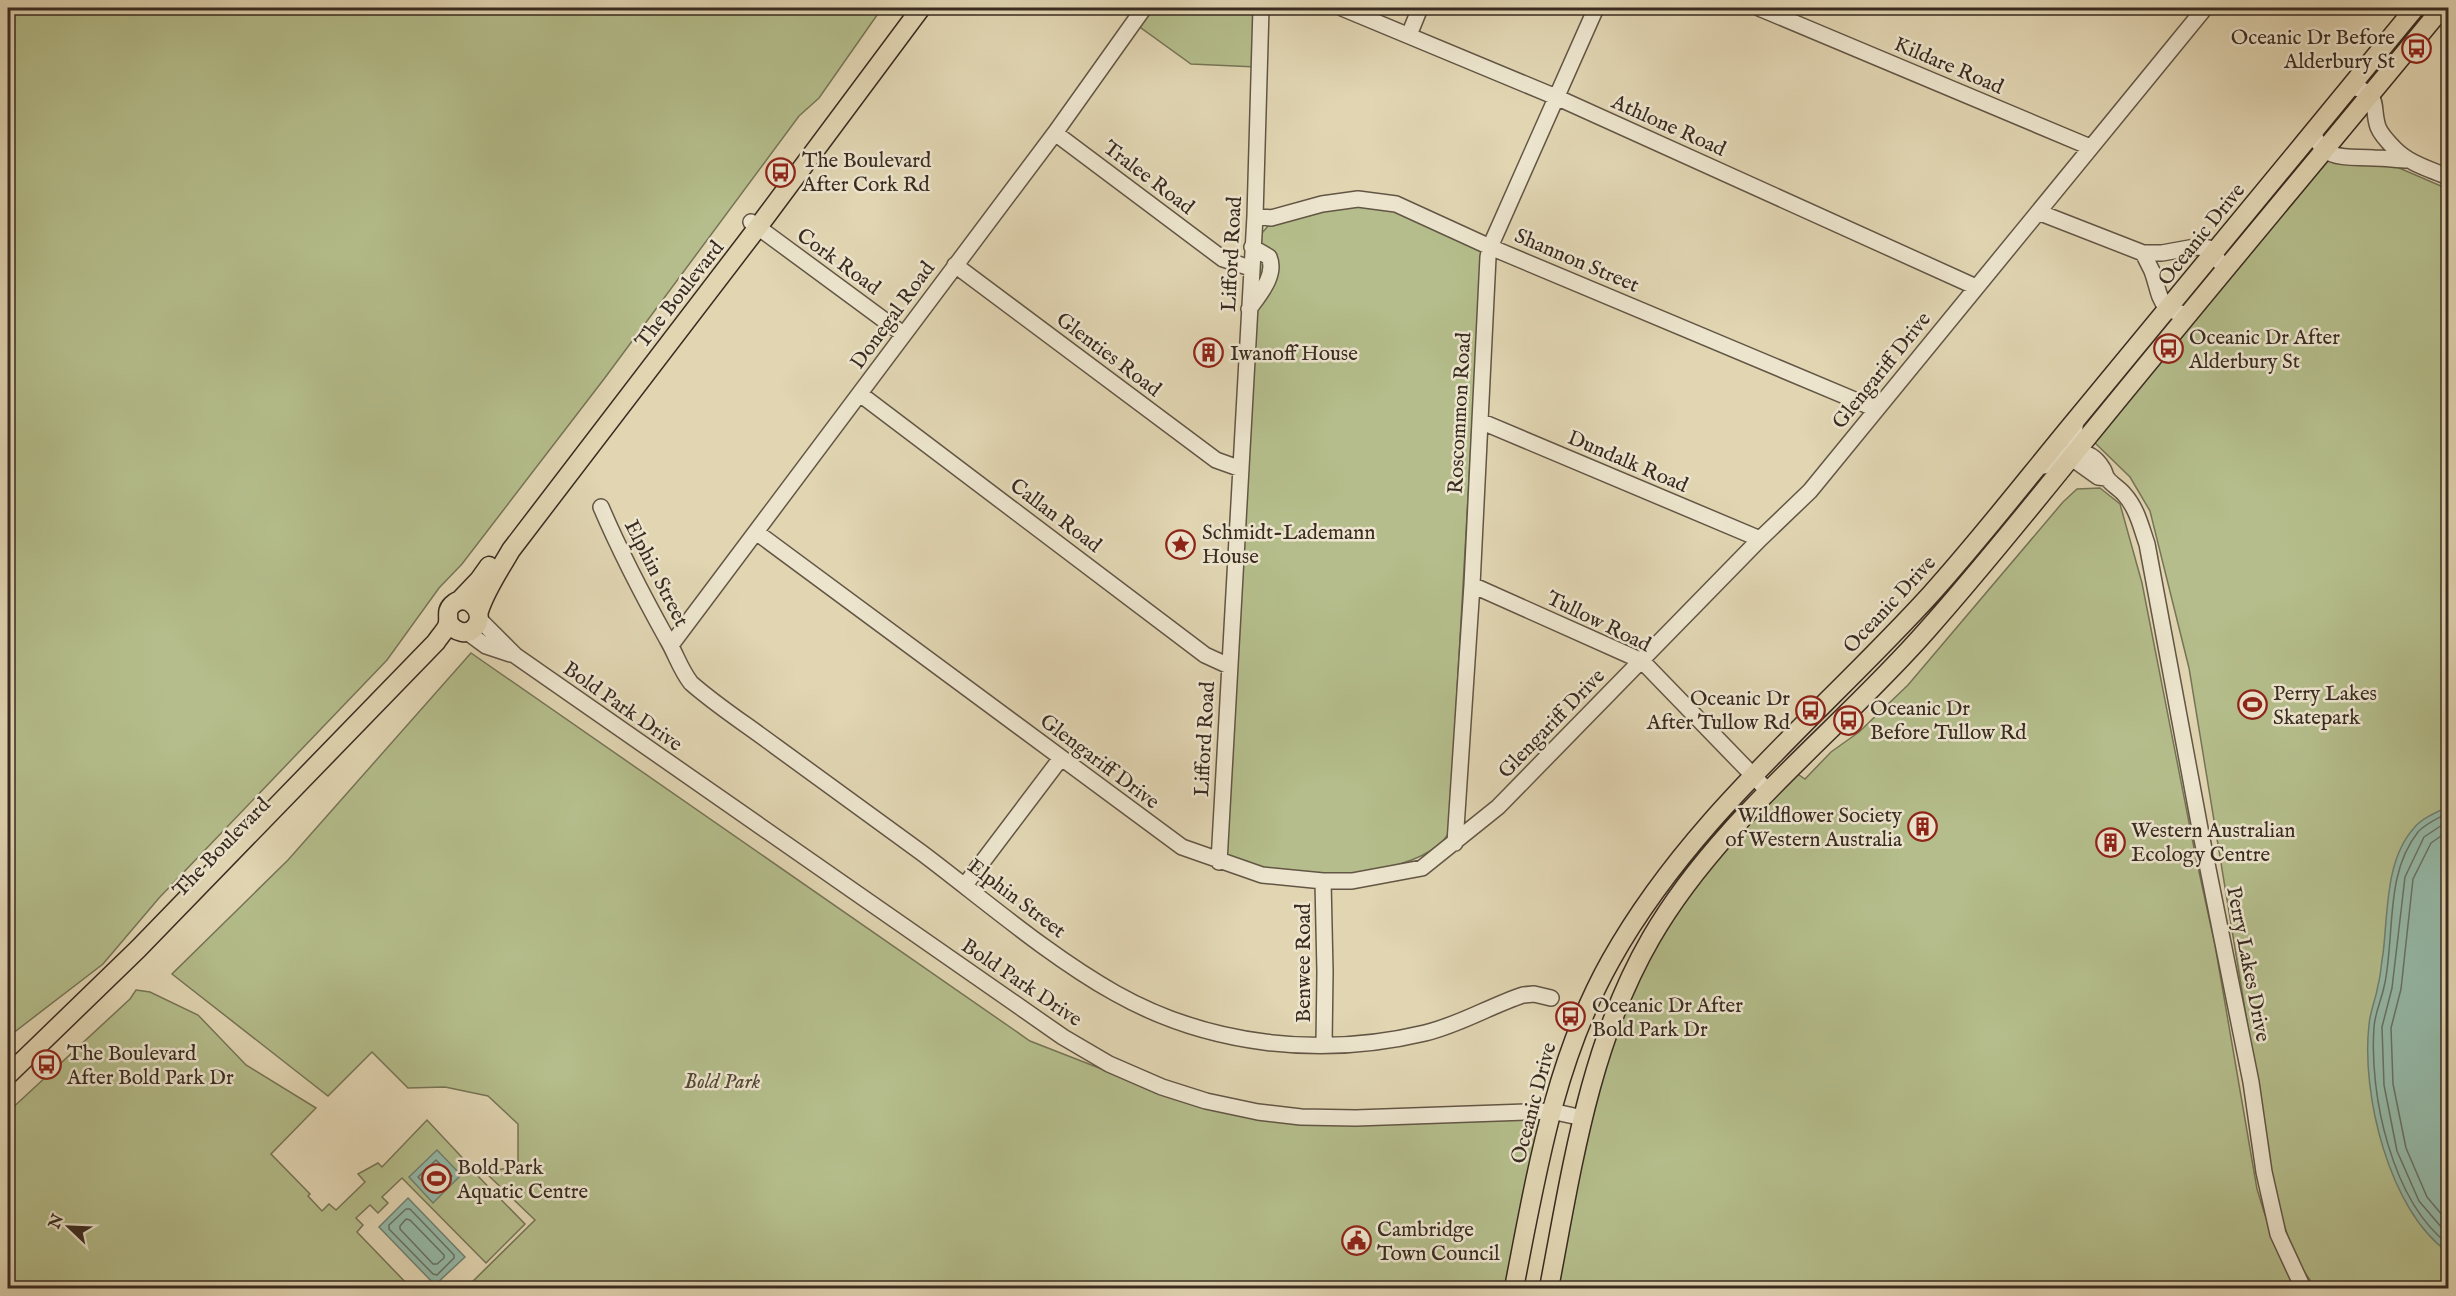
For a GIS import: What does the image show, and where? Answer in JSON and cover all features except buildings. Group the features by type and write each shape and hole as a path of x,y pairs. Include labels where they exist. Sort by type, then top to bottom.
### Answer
{"main road":[{"name":"The Boulevard","path":"8,1075 147,940 436,642 459,629 473,630 488,587 497,576 511,550 754,225 909,8"},
{"name":"The Boulevard","path":"459,629 448,611 479,580 515,530 921,8"},
{"name":"Oceanic Drive","path":"1514,1288 1551,1111 1574,1038 1595,991 1621,942 1672,866 1708,823 1847,683 1930,595 2169,309 2415,8"},
{"name":"Oceanic Drive","path":"1549,1288 1583,1118 1594,1073 1615,1010 1653,936 1689,881 1769,792 1922,636 1987,561 2442,8"},
{"path":"459,601 470,602 479,615"},
{"name":"The Boulevard","path":"8,1090 146,957 459,629"}],"street":[{"name":"Donegal Road","path":"671,645 1055,133 1143,8"},
{"name":"Lifford Road","path":"1219,862 1250,268 1255,216 1261,8"},
{"name":"Athlone Road","path":"1342,8 1556,97 1976,287"},
{"path":"1409,35 1420,8"},
{"name":"Roscommon Road","path":"1455,843 1472,585 1490,247 1596,8"},
{"name":"Kildare Road","path":"1759,8 2090,147"},
{"name":"Glengariff Drive","path":"756,532 1182,848 1262,875 1323,881 1352,881 1422,867 1498,807 1760,539 1810,491 2038,212 2199,9"},
{"path":"2350,87 2370,96 2376,105 2378,128 2396,150 2408,160 2448,177"},
{"name":"Tralee Road","path":"1055,133 1223,259 1250,268"},
{"path":"2313,133 2326,149 2336,156 2349,159 2370,157 2408,160"},
{"name":"Shannon Street","path":"1255,216 1271,218 1322,204 1358,199 1396,204 1490,247 1876,409"},
{"path":"2038,212 2143,253 2162,253 2195,247 2209,248 2226,270"},
{"name":"Cork Road","path":"754,225 903,334"},
{"path":"1249,309 1262,291 1271,268 1269,256 1252,247"},
{"path":"2143,253 2152,272 2160,299 2169,309 2190,314"},
{"name":"Glenties Road","path":"955,265 1216,460 1241,469"},
{"name":"Callan Road","path":"860,394 1205,654 1229,666"},
{"path":"2027,480 2056,456 2076,451 2073,441 2076,420"},
{"name":"Dundalk Road","path":"1480,421 1760,539"},
{"name":"Perry Lakes Drive","path":"2076,451 2085,453 2097,462 2107,478 2125,495 2138,515 2147,544 2201,834 2251,1083 2264,1172 2278,1234 2303,1288"},
{"name":"Elphin Street","path":"601,507 628,569 671,645 683,673 703,693 1081,971 1118,995 1184,1024 1239,1039 1259,1043 1324,1045 1344,1045 1407,1037 1448,1026 1523,996 1534,994 1551,998"},
{"name":"Tullow Road","path":"1472,585 1642,661 1769,792"},
{"name":"Bold Park Drive","path":"479,615 516,656 1063,1037 1109,1064 1152,1083 1206,1101 1258,1112 1301,1117 1356,1118 1551,1111 1583,1118"},
{"name":"Bold Park Drive","path":"459,629 486,646 516,656"},
{"path":"965,885 1061,758"},
{"name":"Benwee Road","path":"1323,881 1324,1045"}],"green space":[{"path":"8,8 882,8 819,98 799,116 604,379 462,564 439,588 387,660 159,898 103,964 8,1037"},
{"path":"1150,8 1259,8 1256,67 1191,64 1137,25"},
{"path":"2329,158 2390,164 2448,189 2448,1288 2315,1288 2295,1257 2281,1216 2272,1174 2189,668 2150,511 2130,477 2093,441"},
{"path":"1347,205 1389,208 1482,250 1449,833 1437,846 1419,857 1397,865 1348,874 1284,875 1227,855 1260,239 1269,225"},
{"path":"2100,488 2120,504 2142,583 2215,945 2257,1189 2274,1240 2297,1288 1556,1288 1589,1119 1611,1040 1657,938 1725,847 1796,773 1805,779 1831,752 1859,732 1908,685 2063,502 2077,489"},
{"name":"Bold Park","path":"471,653 1030,1041 1158,1091 1256,1118 1546,1113 1505,1288 466,1288 535,1220 489,1176 495,1170 518,1167 518,1124 488,1096 445,1087 408,1088 372,1052 328,1096 172,974 288,860"},
{"path":"136,990 150,992 198,1015 246,1065 316,1108 271,1154 310,1194 308,1196 322,1211 329,1204 336,1210 365,1182 358,1174 378,1163 382,1167 427,1120 471,1167 464,1174 466,1176 472,1170 525,1224 486,1263 402,1178 382,1197 388,1203 378,1213 370,1205 356,1218 363,1225 357,1232 411,1288 8,1288 8,1112 130,999"}],"water":[{"path":"2448,807 2448,1252 2427,1233 2410,1209 2395,1180 2383,1149 2375,1116 2368,1053 2370,1020 2383,954 2387,905 2393,871 2405,841 2417,824"},
{"path":"437,1150 461,1175 433,1203 409,1177"},
{"path":"408,1198 465,1257 435,1285 379,1227"}],"place":[{"name":"Oceanic Dr Before Alderbury St","path":"2416,49"},
{"name":"The Boulevard After Cork Rd","path":"781,172"},
{"name":"Oceanic Dr After Alderbury St","path":"2168,349"},
{"name":"Iwanoff House","path":"1209,353"},
{"name":"Schmidt-Lademann House","path":"1181,544"},
{"name":"Perry Lakes Skatepark","path":"2252,705"},
{"name":"Oceanic Dr After Tullow Rd","path":"1811,710"},
{"name":"Oceanic Dr Before Tullow Rd","path":"1849,720"},
{"name":"Wildflower Society of Western Australia","path":"1923,827"},
{"name":"Western Australian Ecology Centre","path":"2110,842"},
{"name":"Oceanic Dr After Bold Park Dr","path":"1571,1017"},
{"name":"The Boulevard After Bold Park Dr","path":"46,1065"},
{"name":"Bold Park Aquatic Centre","path":"436,1179"},
{"name":"Cambridge Town Council","path":"1356,1241"}]}
